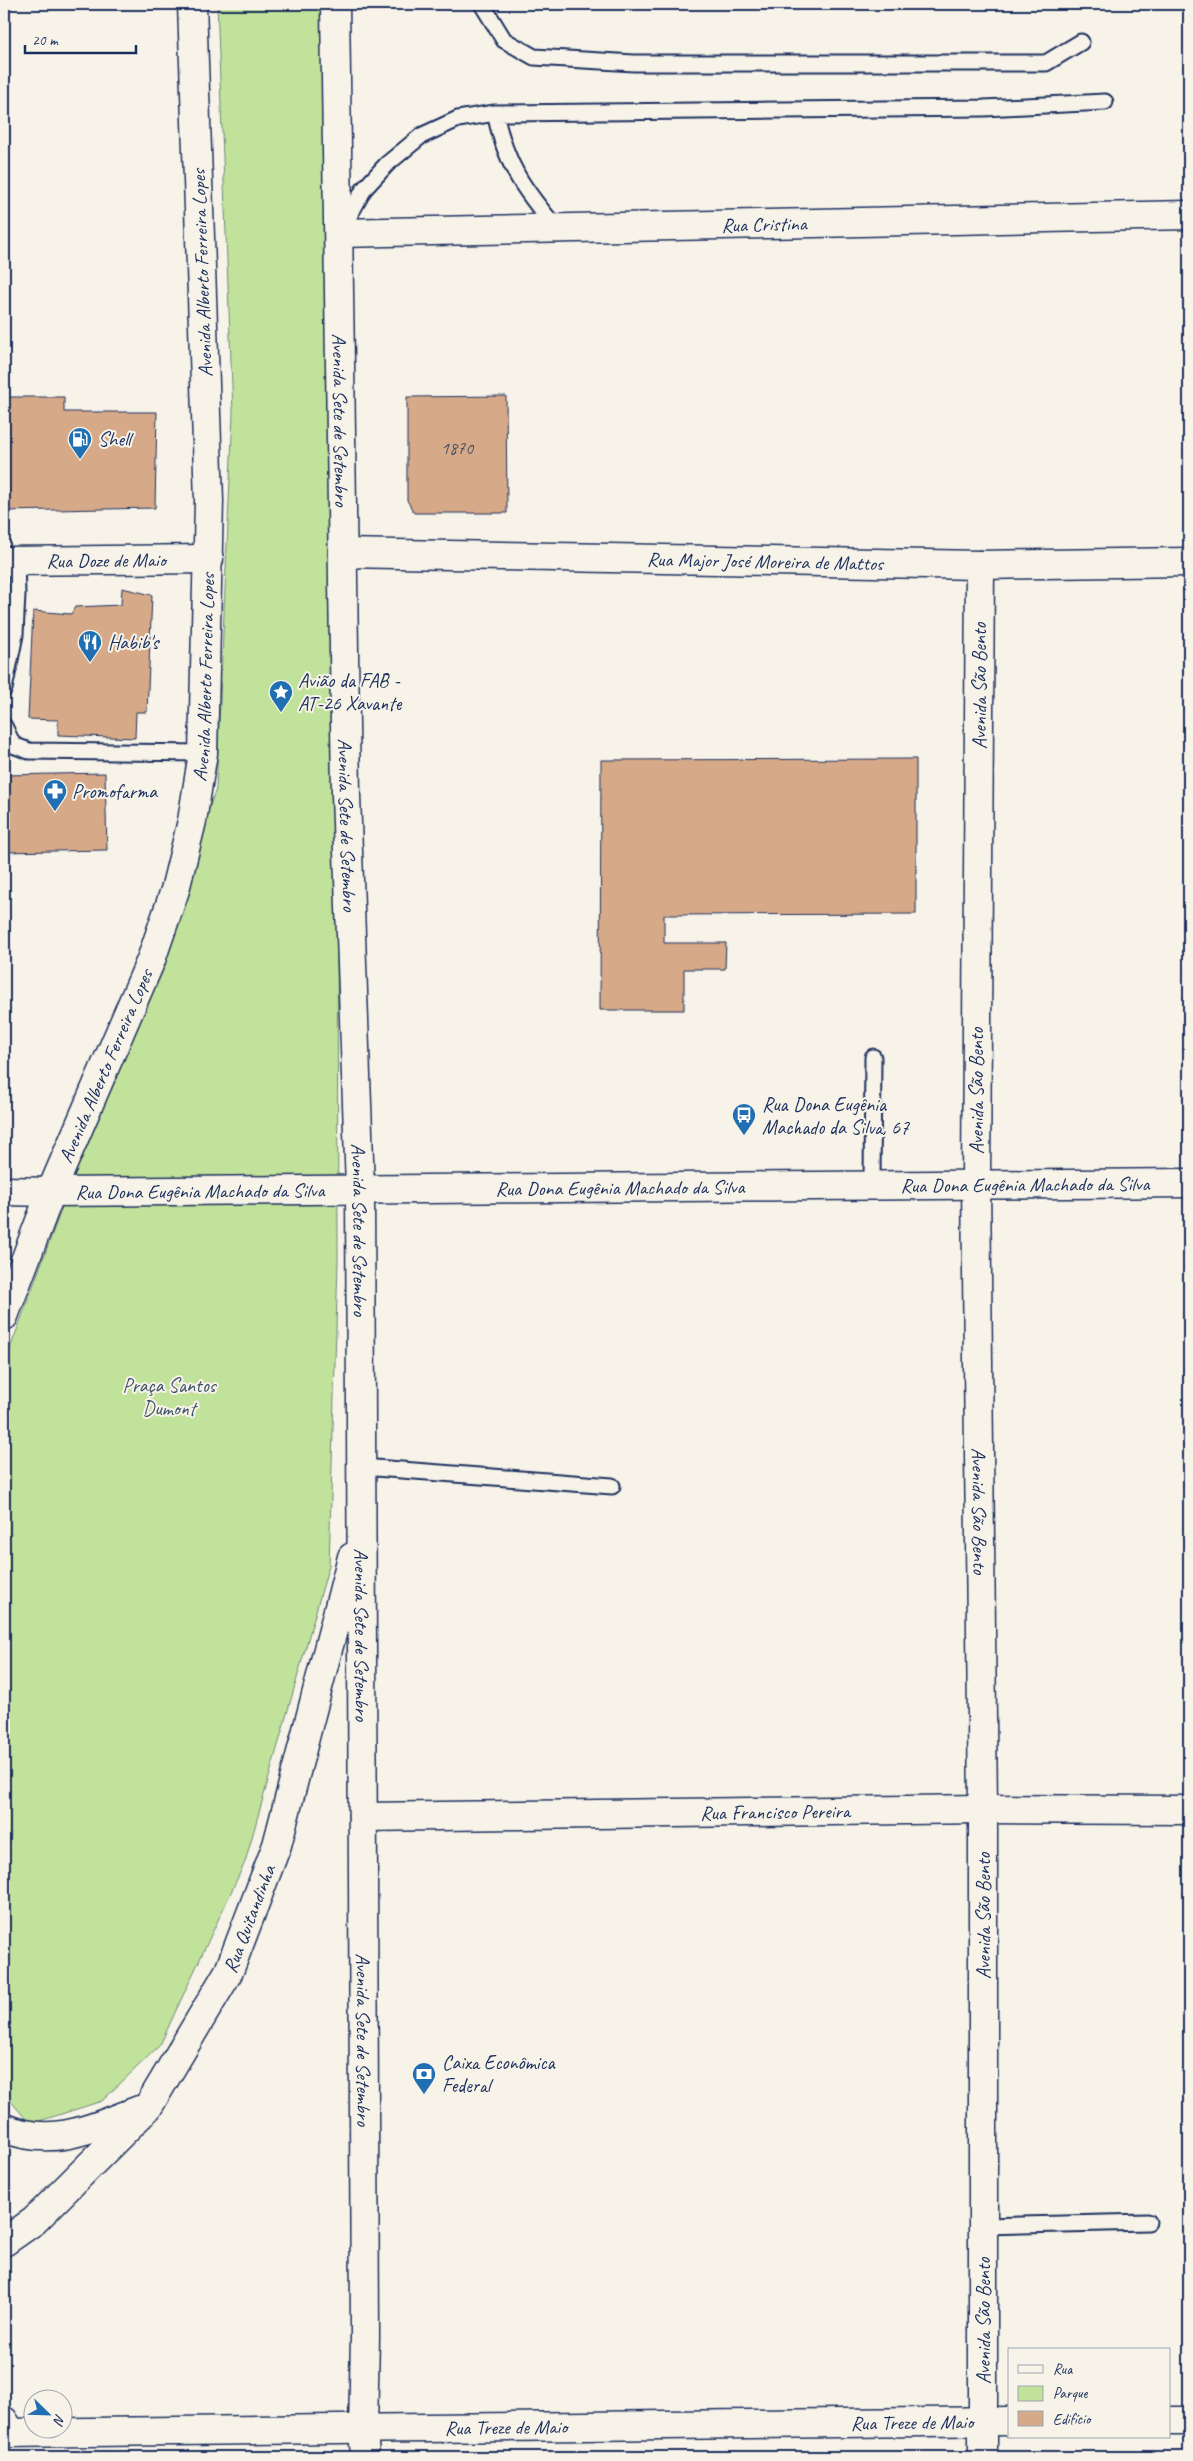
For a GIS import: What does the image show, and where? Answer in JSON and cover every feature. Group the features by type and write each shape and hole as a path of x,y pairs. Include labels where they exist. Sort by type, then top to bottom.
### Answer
{"main road":[{"name":"Avenida Alberto Ferreira Lopes","path":"4,1316 51,1192 151,960 172,899 192,821 203,753 209,559 209,491 192,4"},
{"name":"Avenida Sete de Setembro","path":"335,4 347,805 360,1188 365,2338 363,2429 365,2457"},
{"name":"Rua Cristina","path":"339,233 1189,215"},
{"name":"Rua Major José Moreira de Mattos","path":"343,553 980,565 1189,562"},
{"name":"Rua Doze de Maio","path":"10,561 209,559"},
{"name":"Avenida São Bento","path":"980,565 976,1183 983,1809 983,2226 997,2421 983,2457"},
{"name":"Rua Dona Eugênia Machado da Silva","path":"4,1191 1189,1183"},
{"name":"Rua Quitandinha","path":"4,2242 34,2221 148,2107 229,1971 277,1844 361,1522"},
{"name":"Rua Francisco Pereira","path":"363,1817 983,1809 1189,1810"},
{"path":"4,2128 31,2136 63,2137 148,2107"},
{"name":"Rua Treze de Maio","path":"6,2429 363,2429 997,2421"},
{"path":"1170,2421 1189,2421"}],"lane":[{"path":"482,4 504,40 534,57 615,62 1046,63 1081,42"},
{"path":"339,233 364,189 387,164 421,136 458,119 495,113 984,108 1105,102"},
{"path":"495,113 502,145 516,173 532,200 557,229"},
{"path":"4,688 15,635 17,594 10,561"},
{"path":"4,726 13,745 29,751 203,753"},
{"path":"872,1184 873,1057"},
{"path":"362,1466 612,1486"},
{"path":"983,2226 1148,2222"}],"green space":[{"name":"Praça Santos Dumont","path":"217,4 323,4 336,500 338,1262 329,1565 245,1862 160,2045 102,2101 30,2124 4,2093 4,1365 216,789 233,413"}],"building":[{"path":"506,396 507,513 414,513 407,500 407,397"},
{"name":"Shell","path":"4,397 64,397 64,412 157,412 155,508 4,511"},
{"name":"Habib's","path":"122,588 152,595 147,712 136,712 135,738 58,735 58,720 28,719 33,611 71,614 75,607 121,605"},
{"path":"916,759 916,914 664,915 664,943 726,943 725,969 684,969 684,1010 600,1010 601,760"},
{"name":"Promofarma","path":"105,773 107,850 4,852 4,775"}],"place":[{"name":"Shell","path":"80,460"},
{"name":"Habib's","path":"90,663"},
{"name":"Avião da FAB - AT-26 Xavante","path":"281,713"},
{"name":"Promofarma","path":"55,812"},
{"name":"Rua Dona Eugênia Machado da Silva, 67","path":"744,1136"},
{"name":"Caixa Econômica Federal","path":"424,2095"}]}
